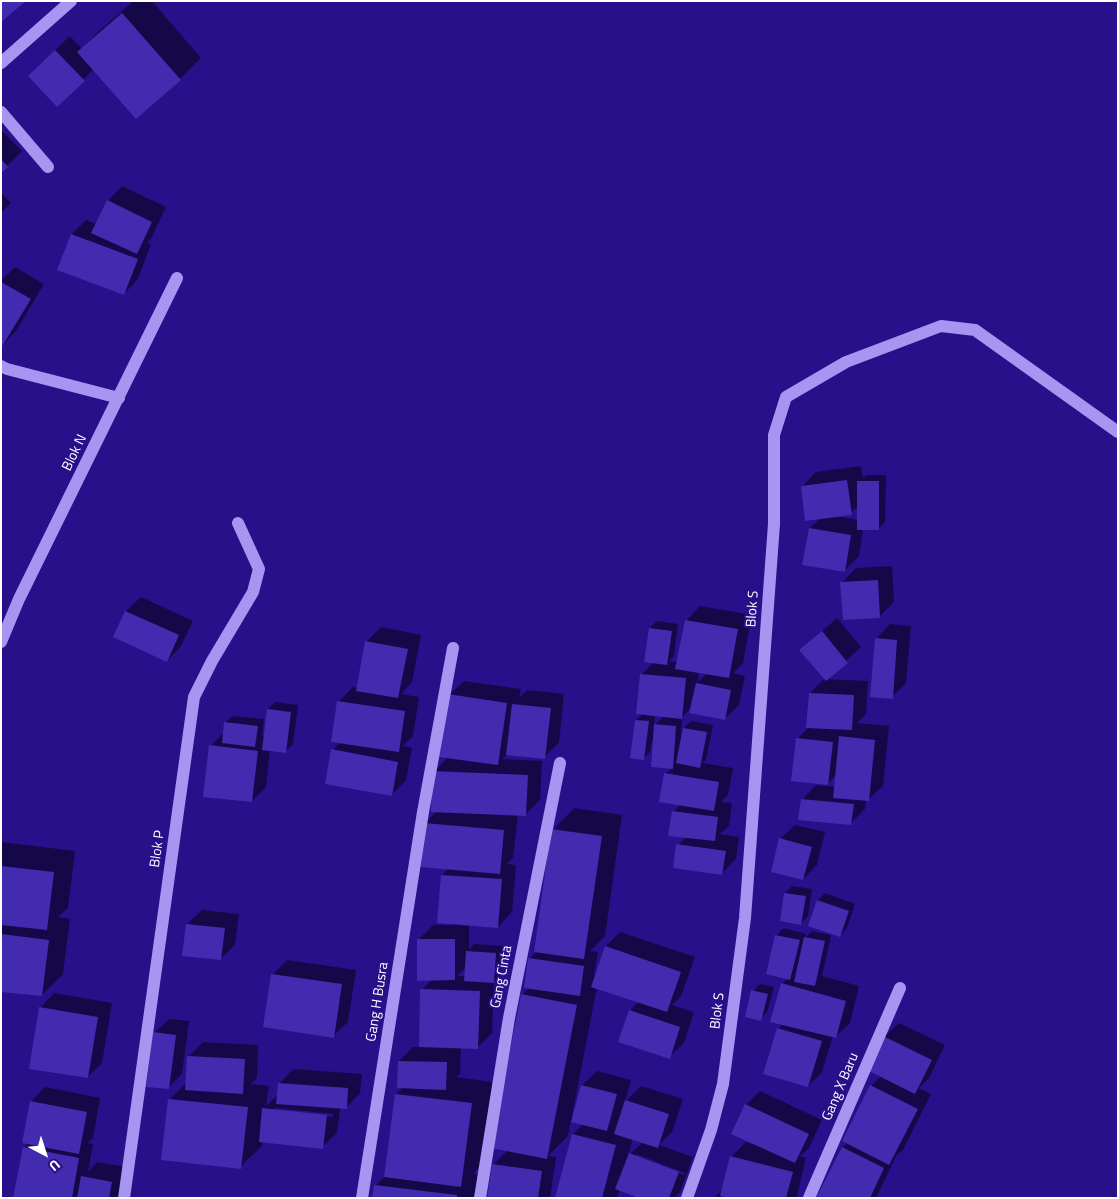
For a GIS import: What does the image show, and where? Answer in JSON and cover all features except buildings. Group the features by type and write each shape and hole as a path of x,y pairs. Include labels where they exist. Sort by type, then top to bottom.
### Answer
{"street":[{"path":"1,63 71,1"},
{"path":"1,112 48,167"},
{"name":"Blok N","path":"1,642 19,599 177,278"},
{"name":"Blok S","path":"687,1198 711,1130 723,1084 745,918 774,524 774,435 786,397 846,362 941,326 975,330 1118,432"},
{"path":"1,366 119,398"},
{"name":"Blok P","path":"124,1198 194,697 212,661 253,592 259,569 238,523"},
{"name":"Gang H Busra","path":"362,1198 423,812 453,648"},
{"name":"Gang Cinta","path":"480,1198 509,1018 560,763"},
{"name":"Gang X Baru","path":"809,1198 900,988"}]}
